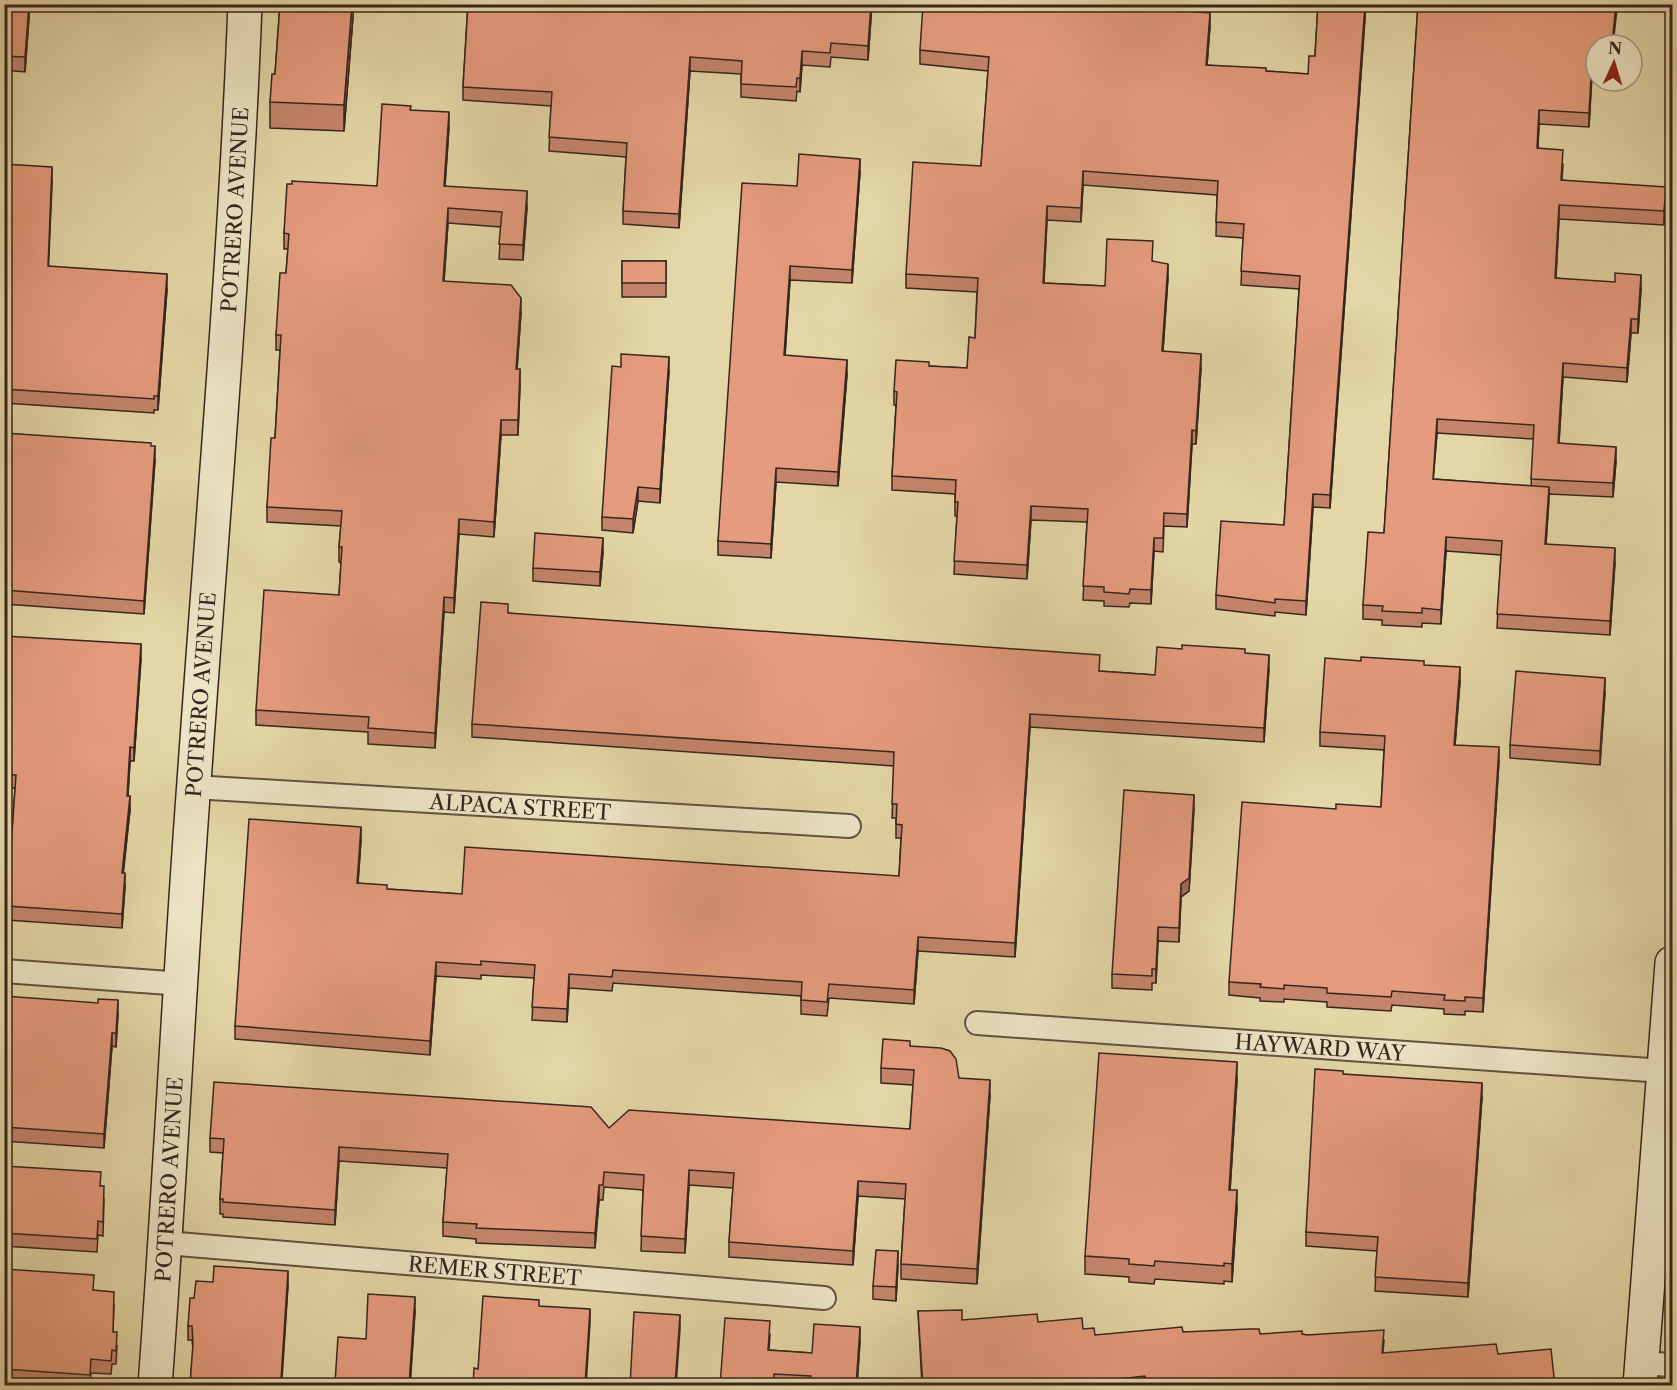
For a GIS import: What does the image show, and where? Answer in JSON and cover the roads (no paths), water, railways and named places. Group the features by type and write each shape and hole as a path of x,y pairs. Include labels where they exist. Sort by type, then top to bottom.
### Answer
{"street":[{"name":"POTRERO AVENUE","path":"154,1386 166,1243 194,787 239,162 246,4"},
{"name":"ALPACA STREET","path":"194,787 849,826"},
{"path":"1651,1371 1664,1071 1672,963"},
{"path":"4,971 183,984"},
{"name":"HAYWARD WAY","path":"977,1023 1664,1071"},
{"name":"REMER STREET","path":"166,1243 824,1298"}]}
